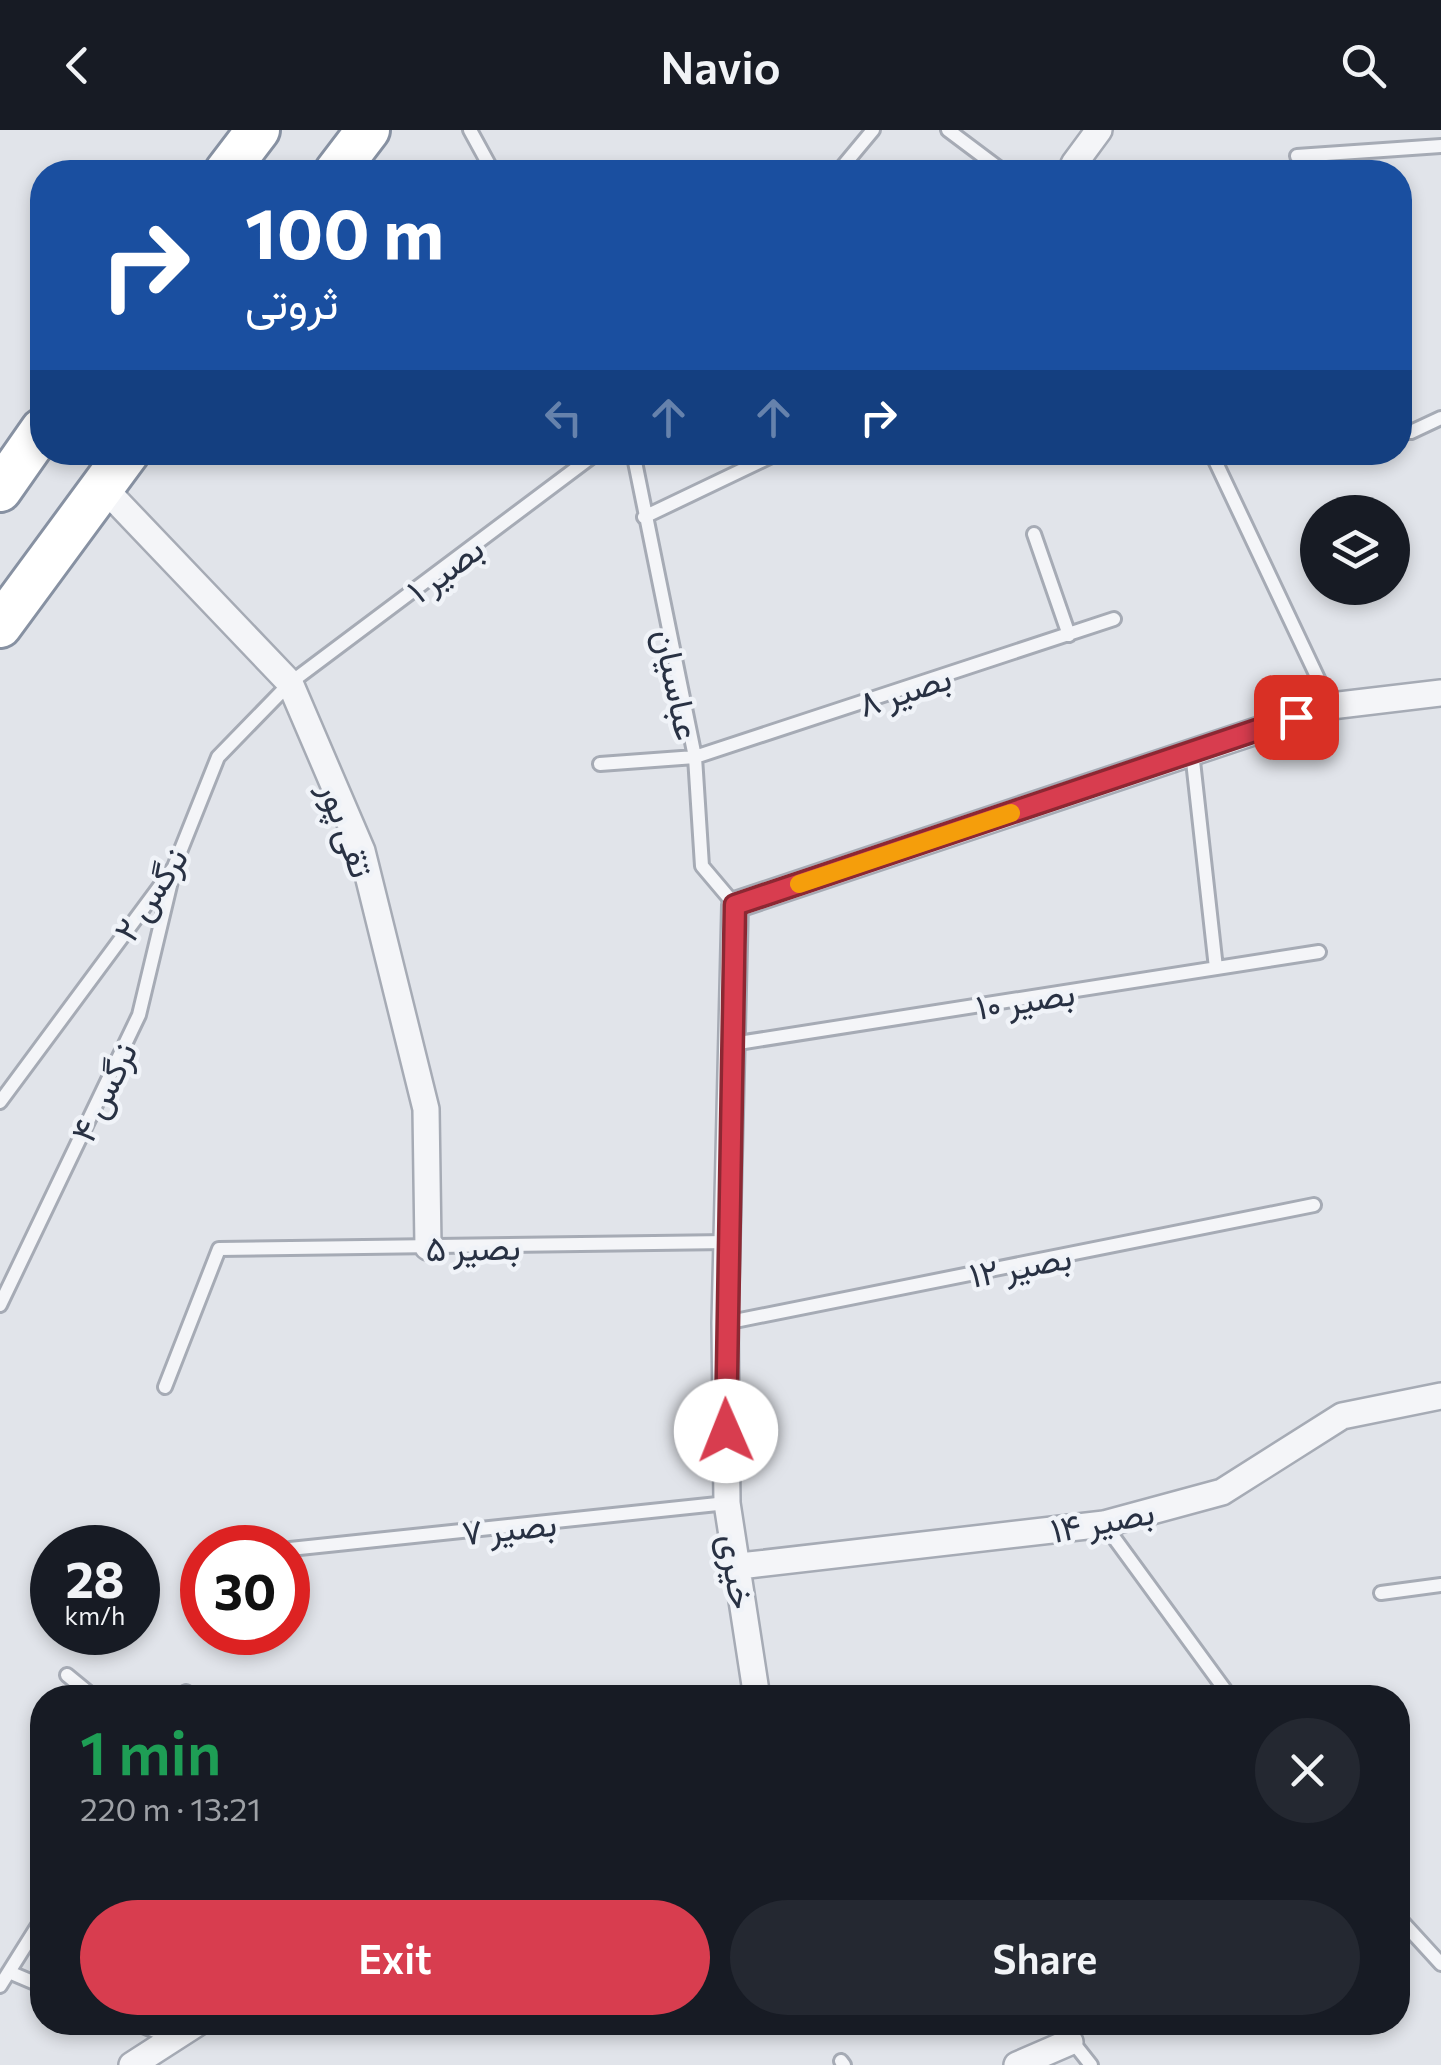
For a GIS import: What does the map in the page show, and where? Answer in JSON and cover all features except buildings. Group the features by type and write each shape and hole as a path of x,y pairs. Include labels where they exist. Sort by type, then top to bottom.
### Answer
{"highway":[{"path":"235,160 258,130"},
{"path":"345,160 368,130"},
{"path":"0,490 30,447"},
{"path":"0,626 119,465"}],"street":[{"path":"1080,160 1099,130"},
{"name":"تقی پور","path":"103,487 290,683 362,851 426,1109 428,1246"},
{"path":"735,905 1331,706 1441,693"},
{"name":"خیری","path":"735,905 725,1323 727,1502 740,1566 755,1685"},
{"name":"بصیر ۱۴","path":"740,1566 1104,1524 1222,1492 1342,1416 1441,1396"},
{"path":"132,2065 177,2035"},
{"path":"1016,2065 1060,2035"}],"lane":[{"path":"470,130 486,160"},
{"path":"848,160 873,130"},
{"path":"948,130 988,160"},
{"path":"1296,156 1441,146"},
{"path":"1412,432 1441,418"},
{"name":"بصیر ۱","path":"290,683 581,465"},
{"name":"عباسیان","path":"635,465 695,757 702,866 735,905"},
{"path":"644,517 753,465"},
{"path":"1217,465 1331,706"},
{"path":"1034,534 1070,635"},
{"name":"بصیر ۸","path":"600,764 695,757 1114,619"},
{"name":"نرگس ۲","path":"0,1102 174,867 218,757 290,683"},
{"path":"1192,752 1216,968"},
{"name":"نرگس ۴","path":"0,1305 139,1016 174,867"},
{"name":"بصیر ۱۰","path":"732,1044 1319,952"},
{"name":"بصیر ۱۲","path":"725,1323 1314,1205"},
{"name":"بصیر ۵","path":"164,1388 219,1249 727,1242"},
{"name":"بصیر ۷","path":"310,1547 727,1502"},
{"path":"1104,1524 1222,1685"},
{"path":"1381,1593 1441,1584"},
{"path":"67,1675 79,1685"},
{"path":"1410,1930 1441,1964"},
{"path":"0,1986 30,1938"},
{"path":"9,1972 30,1981"},
{"path":"165,2035 172,2038"},
{"path":"1066,2035 1091,2065"}],"slow traffic":[{"path":"799,884 1011,813"}],"route":[{"path":"726,1431 735,905 1296,717"}]}
